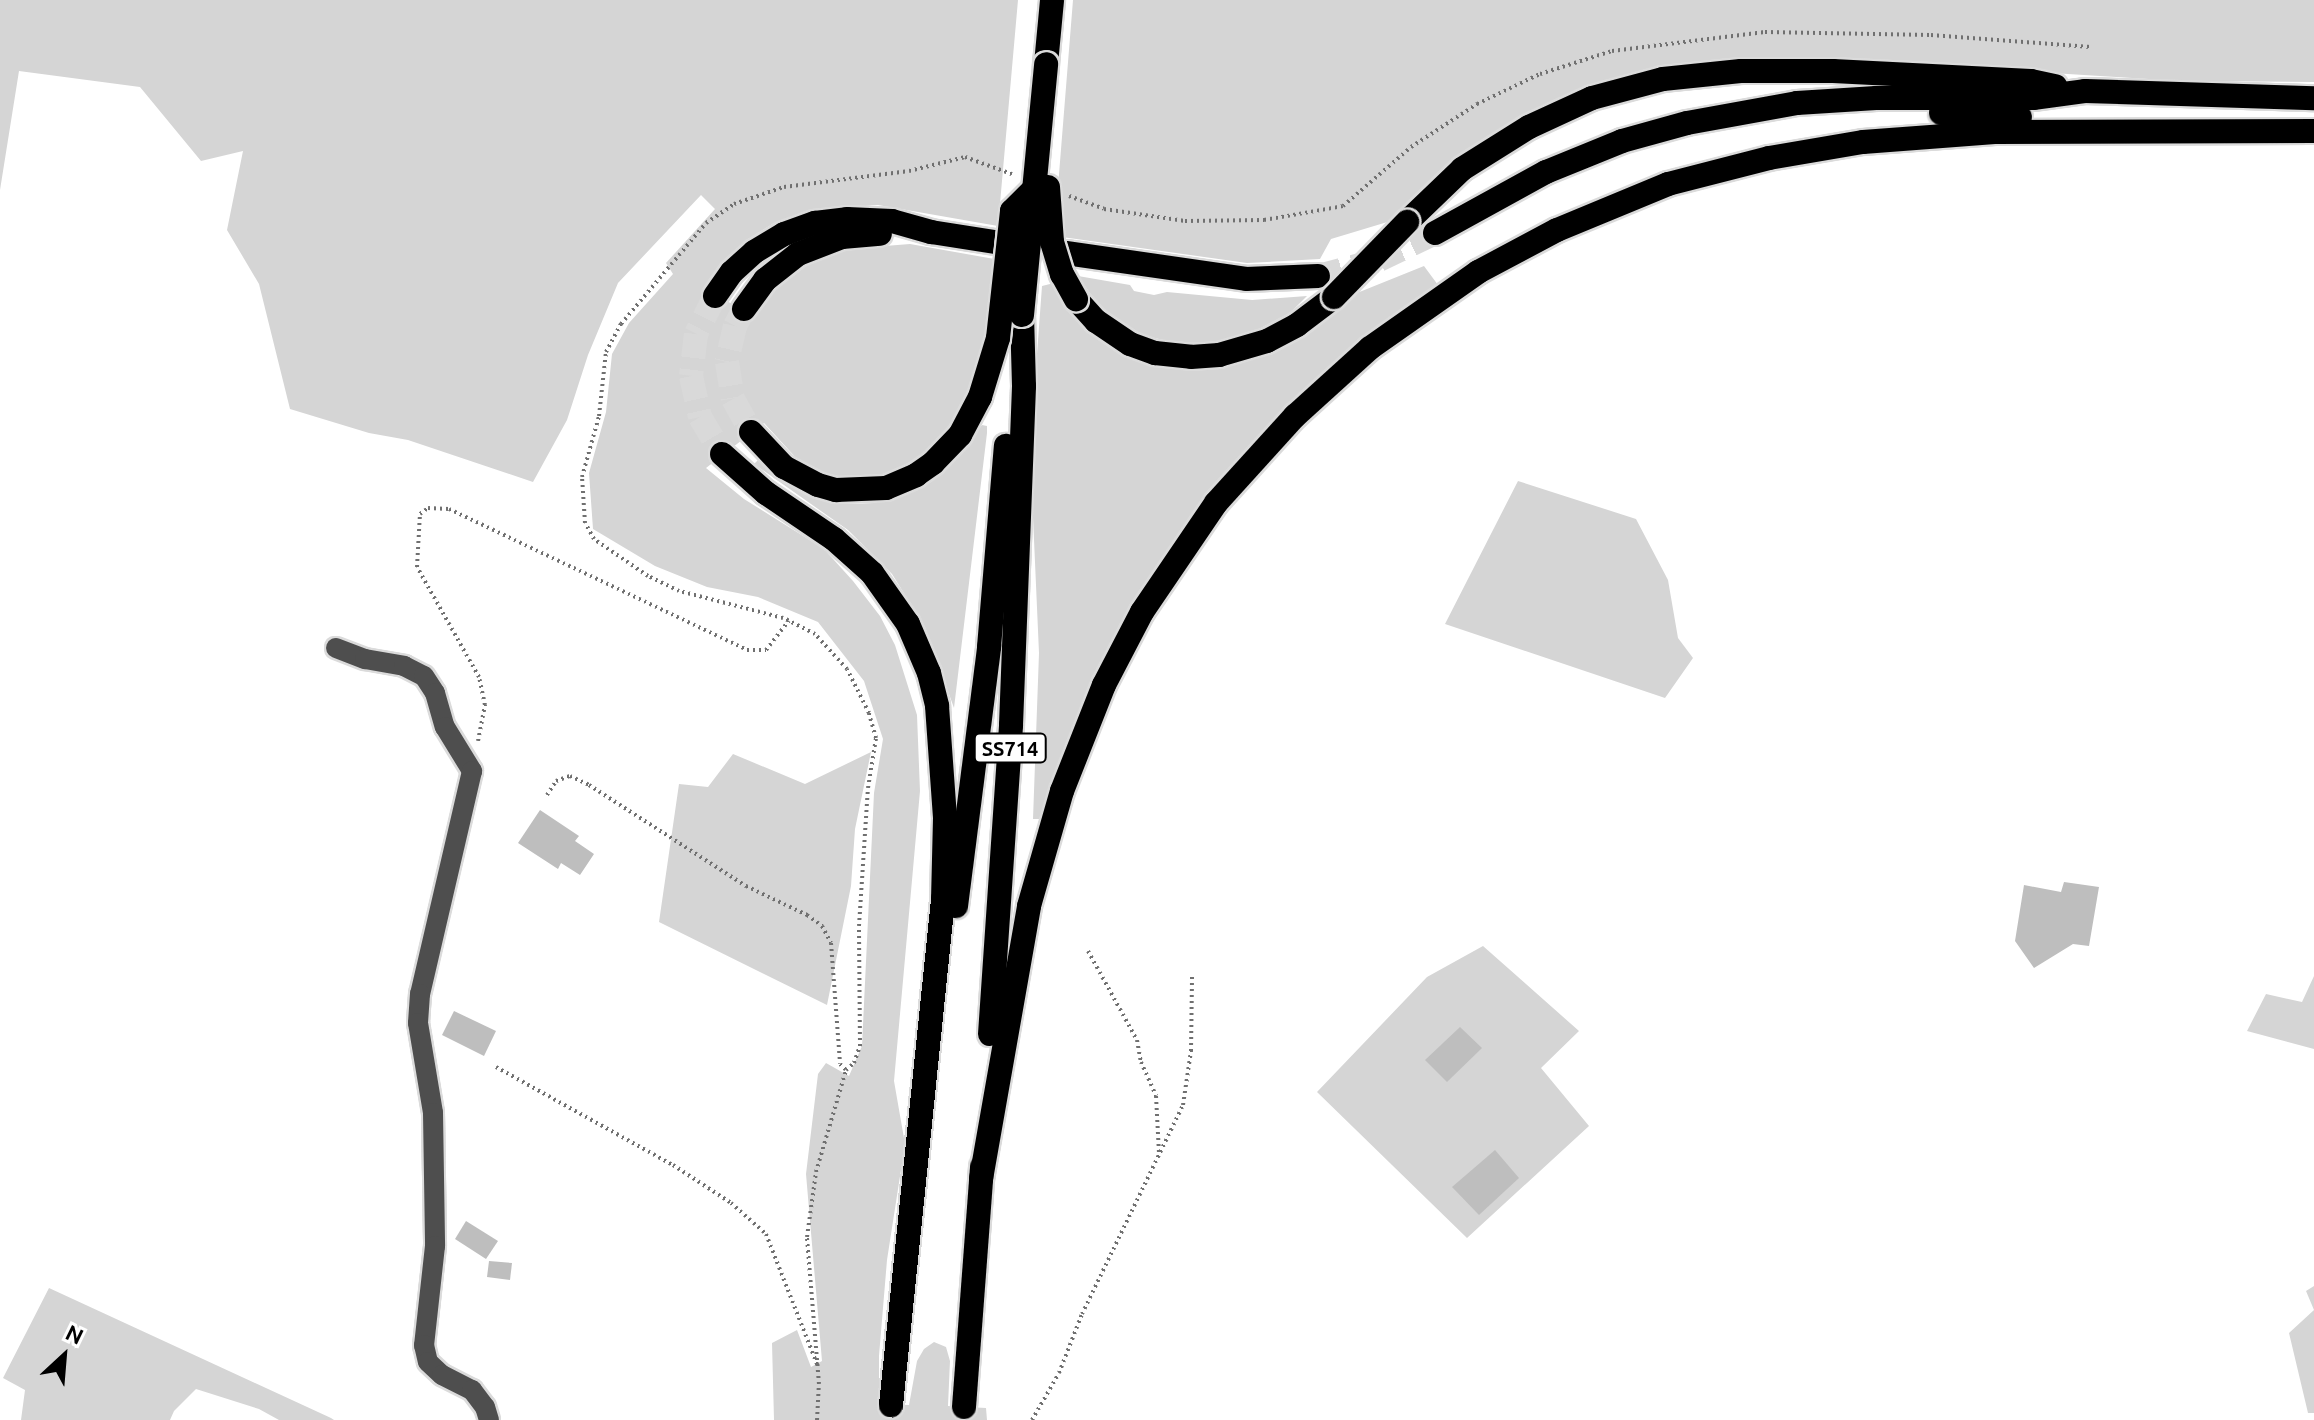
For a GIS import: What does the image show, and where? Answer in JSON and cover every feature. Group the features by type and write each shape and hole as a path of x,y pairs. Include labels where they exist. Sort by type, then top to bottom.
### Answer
{"highway":[{"name":"SS714","path":"891,1405 924,1102 976,756 1052,0"},
{"path":"1046,64 1058,92 1048,215 1056,259 1076,299 1096,321 1130,344 1155,353 1191,357 1219,355 1267,341 1297,325 1334,297 1462,169 1529,127 1592,98 1663,79 1741,71 1833,71 2031,81 2085,91 2314,98"},
{"path":"1435,233 1546,172 1653,131 1797,103 1876,98 2033,98 2085,91"},
{"path":"1722,116 1948,114 2174,122 2222,129 2314,131"},
{"path":"981,1179 1029,906 1062,791 1104,685 1142,612 1216,503 1270,441 1347,367 1420,310 1507,256 1615,204 1696,176 1817,149 1909,137 2009,132 2174,134 2222,129"},
{"path":"751,432 784,467 818,485 836,490 886,488 933,463 960,435 980,397 998,338 1012,211 1035,188"},
{"path":"715,296 732,272 754,252 784,234 815,223 847,219 892,221 931,232 1001,243"},
{"path":"744,309 773,272 809,249 851,236 931,232"},
{"path":"1066,253 1236,278 1318,276"},
{"name":"SS714","path":"964,1407 1011,725 1024,386 1022,315"},
{"path":"722,454 766,493 834,539 872,573 908,624 929,673 942,736 945,818 943,900 924,1102"}],"street":[{"path":"336,648 365,659 404,666 424,676 435,693 445,727 472,771 424,973 418,1023 433,1113 435,1246 424,1345 428,1362 442,1375 472,1390 485,1407 489,1420"}],"path":[{"path":"472,771 485,705 479,677 417,567 420,514 428,508 449,509 747,650 766,650 789,621"},
{"path":"817,1420 818,1367 807,1237 816,1172 846,1070 854,1063 860,1046 859,926 868,788 875,747"},
{"path":"547,795 556,781 570,776 589,785 746,886 807,915 822,926 831,943 840,1064 846,1070"},
{"path":"1088,951 1137,1040 1141,1062 1156,1096 1159,1155"},
{"path":"1032,1420 1059,1373 1082,1314 1183,1105 1191,1051 1192,975"},
{"path":"496,1067 673,1165 731,1203 766,1234 818,1367"}],"shaded area":[{"path":"0,0 1018,0 998,226 878,205 824,209 774,223 745,241 714,278 715,296 753,313 774,285 795,268 819,255 847,249 910,244 1000,260 995,316 978,382 959,414 929,451 903,467 871,478 846,478 821,472 798,460 764,423 706,468 744,499 824,549 853,581 880,616 895,645 917,715 920,791 894,1081 905,1144 887,1260 879,1356 879,1404 909,1405 917,1361 924,1349 934,1342 946,1347 950,1361 948,1406 986,1408 987,1420 774,1420 772,1343 797,1330 811,1367 822,1361 806,1174 818,1074 826,1063 849,1076 862,1046 874,793 883,739 864,681 818,622 758,597 707,587 655,566 593,529 589,473 606,412 612,354 629,323 673,274 666,263 715,209 701,195 618,283 588,355 567,420 533,482 408,440 369,433 290,409 259,284 227,230 243,151 201,161 140,87 19,71 0,190"},
{"path":"1073,0 2314,0 2314,82 2180,81 1831,59 1700,62 1639,74 1394,220 1331,239 1320,259 1247,263 1062,237 1057,199"},
{"path":"1424,266 1438,285 1368,336 1291,403 1240,459 1180,534 1142,592 1064,755 1042,819 1033,819 1039,653 1030,449 1042,286 1054,283 1080,323 1120,352 1151,365 1197,370 1221,368 1270,353 1317,325 1352,295"},
{"path":"1078,276 1130,285 1134,291 1154,295 1167,292 1252,300 1307,296 1290,313 1247,335 1217,343 1185,345 1146,336 1117,321 1096,302"},
{"path":"982,425 987,426 987,433 954,708 925,627 892,574 848,530 754,464 759,459 811,495 846,504 874,503 911,491 934,477 955,459"},
{"path":"1518,481 1636,519 1668,580 1678,638 1693,658 1665,698 1445,624"},
{"path":"871,752 855,829 851,886 827,1005 659,922 679,784 708,787 733,754 805,784"},
{"path":"1483,946 1579,1031 1541,1068 1589,1126 1467,1238 1317,1092 1427,977"},
{"path":"2314,976 2314,1049 2247,1031 2266,994 2302,1002"},
{"path":"2314,1286 2314,1310 2306,1291"},
{"path":"49,1288 334,1420 279,1420 259,1409 196,1389 174,1411 170,1420 21,1420 25,1390 3,1378"},
{"path":"2314,1310 2314,1413 2308,1413 2289,1333"}],"building":[{"path":"540,810 579,836 575,841 594,854 580,875 561,863 558,869 518,843"},
{"path":"2064,882 2099,887 2089,946 2073,944 2034,968 2015,941 2024,885 2061,892"},
{"path":"454,1011 496,1031 484,1056 442,1035"},
{"path":"1460,1027 1482,1048 1447,1082 1425,1060"},
{"path":"1495,1150 1519,1178 1479,1215 1452,1187"},
{"path":"466,1221 498,1241 486,1259 455,1239"},
{"path":"489,1261 512,1263 510,1280 487,1277"}],"tunnel":[{"path":"1318,276 1379,260 1435,233"},
{"path":"715,296 696,334 691,376 700,417 722,454"},
{"path":"744,309 735,326 727,362 733,399 751,432"}]}
